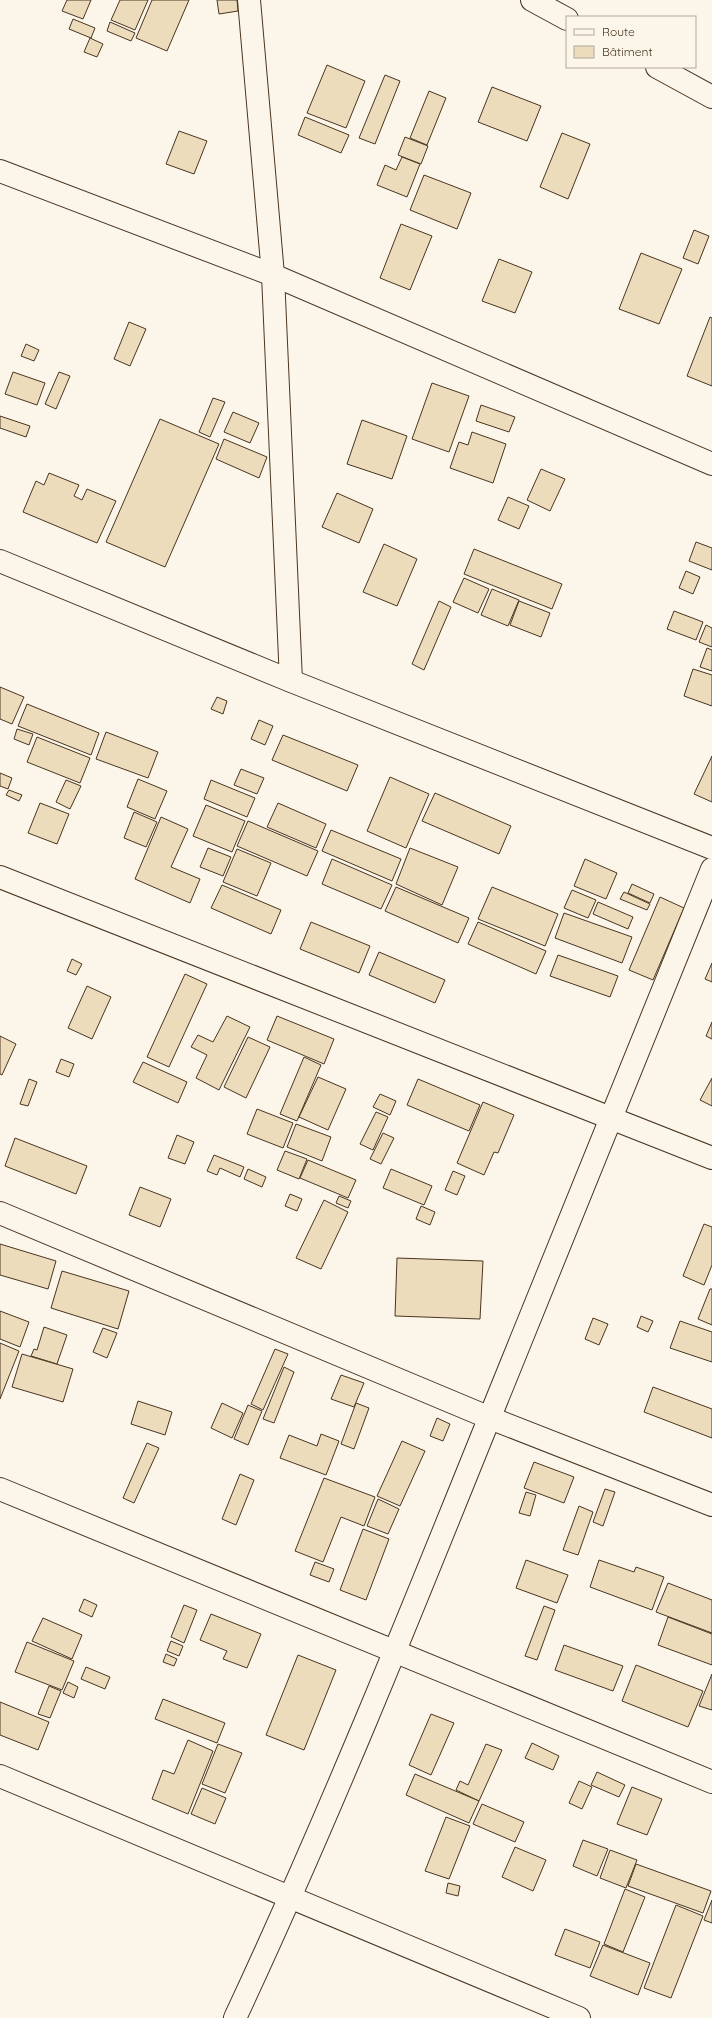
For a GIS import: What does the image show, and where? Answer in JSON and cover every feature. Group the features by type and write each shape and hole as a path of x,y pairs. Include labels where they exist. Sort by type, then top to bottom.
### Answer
{"street":[{"path":"249,0 273,275 291,681"},
{"path":"532,0 566,18"},
{"path":"659,68 712,97"},
{"path":"0,171 273,275 712,464"},
{"path":"0,561 291,681 712,848"},
{"path":"236,2018 291,1899 396,1652 490,1418 614,1118 712,869"},
{"path":"0,877 614,1118 712,1158"},
{"path":"0,1213 490,1418 712,1505"},
{"path":"0,1490 712,1782"},
{"path":"0,1776 291,1899 579,2018"}],"building":[{"path":"67,0 91,0 83,19 62,11"},
{"path":"120,0 148,0 135,30 111,20"},
{"path":"152,0 189,0 167,51 136,38"},
{"path":"217,0 237,0 238,11 219,14"},
{"path":"73,19 95,28 91,38 69,29"},
{"path":"110,22 135,33 131,41 107,31"},
{"path":"90,38 103,44 97,57 84,52"},
{"path":"327,65 365,81 346,128 307,113"},
{"path":"385,75 400,81 375,144 359,138"},
{"path":"492,87 541,106 527,141 478,122"},
{"path":"429,91 446,98 427,145 410,138"},
{"path":"305,117 349,135 341,153 298,135"},
{"path":"179,131 207,141 194,174 166,164"},
{"path":"562,133 590,144 568,199 540,187"},
{"path":"405,137 428,146 421,164 398,155"},
{"path":"402,157 420,164 407,197 377,185 385,165 396,170"},
{"path":"424,175 471,193 457,229 410,210"},
{"path":"401,224 432,236 410,290 380,278"},
{"path":"694,230 709,236 698,264 683,258"},
{"path":"641,253 682,269 659,324 619,309"},
{"path":"499,259 532,272 515,313 482,301"},
{"path":"710,317 712,318 712,386 687,376"},
{"path":"129,322 146,329 130,366 114,359"},
{"path":"26,344 39,350 34,361 21,356"},
{"path":"13,372 45,383 37,405 5,394"},
{"path":"59,372 70,376 56,409 45,404"},
{"path":"432,383 469,396 449,452 412,439"},
{"path":"213,398 225,402 210,437 199,432"},
{"path":"481,405 515,417 509,432 476,421"},
{"path":"233,412 259,423 250,443 224,432"},
{"path":"0,416 30,426 26,437 0,428"},
{"path":"160,419 219,444 165,567 106,542"},
{"path":"362,420 407,436 392,479 347,464"},
{"path":"472,432 506,444 493,483 450,468 459,442 468,445"},
{"path":"224,439 267,457 259,478 216,459"},
{"path":"541,469 565,479 550,511 527,500"},
{"path":"49,473 79,485 74,496 82,500 87,489 116,501 97,543 23,512 36,481 44,485"},
{"path":"337,493 373,509 359,543 322,527"},
{"path":"508,497 529,506 519,529 498,520"},
{"path":"696,542 712,548 712,570 689,561"},
{"path":"384,544 417,559 397,606 363,592"},
{"path":"474,549 562,584 552,609 464,574"},
{"path":"686,571 700,577 693,594 679,588"},
{"path":"464,578 489,589 478,613 453,602"},
{"path":"492,589 519,600 508,626 481,615"},
{"path":"439,601 451,607 424,670 412,664"},
{"path":"519,601 550,613 541,637 510,625"},
{"path":"674,611 703,622 696,640 667,629"},
{"path":"706,625 712,628 712,647 699,642"},
{"path":"707,648 712,650 712,671 700,667"},
{"path":"693,669 712,675 712,706 684,696"},
{"path":"0,687 24,697 12,724 0,719"},
{"path":"217,697 227,701 223,714 211,709"},
{"path":"27,704 99,733 91,755 18,726"},
{"path":"259,720 273,726 265,745 251,739"},
{"path":"17,729 33,734 29,745 14,739"},
{"path":"106,732 158,752 148,778 96,759"},
{"path":"283,735 358,765 347,791 272,760"},
{"path":"37,737 90,758 80,783 27,762"},
{"path":"712,756 712,802 694,794"},
{"path":"241,769 264,778 257,794 234,785"},
{"path":"0,773 12,778 8,789 0,786"},
{"path":"390,777 429,794 406,848 367,831"},
{"path":"138,779 167,791 155,819 127,807"},
{"path":"66,780 81,786 70,809 56,802"},
{"path":"211,780 255,798 247,817 204,799"},
{"path":"9,790 22,795 19,801 6,795"},
{"path":"435,793 511,826 499,854 422,821"},
{"path":"40,803 69,814 57,844 28,833"},
{"path":"278,803 326,824 316,848 267,827"},
{"path":"206,805 245,821 232,852 193,836"},
{"path":"134,812 157,822 146,847 124,838"},
{"path":"161,817 188,829 171,867 200,879 190,903 135,879"},
{"path":"248,821 318,851 307,876 237,846"},
{"path":"331,830 401,859 392,881 322,851"},
{"path":"208,848 231,857 223,876 200,867"},
{"path":"410,848 458,867 442,905 396,884"},
{"path":"237,849 271,863 257,896 223,882"},
{"path":"332,859 392,885 381,909 322,884"},
{"path":"585,859 617,873 606,899 574,886"},
{"path":"632,884 654,894 650,903 628,893"},
{"path":"222,885 281,910 271,934 211,908"},
{"path":"396,887 469,918 458,943 385,911"},
{"path":"492,887 558,914 545,946 478,919"},
{"path":"572,890 596,900 588,918 564,908"},
{"path":"624,892 650,904 647,910 620,899"},
{"path":"660,897 684,908 653,980 629,970"},
{"path":"598,902 633,917 628,929 593,914"},
{"path":"564,913 632,937 622,963 555,938"},
{"path":"311,922 370,946 359,973 300,949"},
{"path":"478,922 546,951 536,974 468,944"},
{"path":"379,952 445,980 435,1003 369,975"},
{"path":"558,955 618,976 610,997 550,976"},
{"path":"72,959 82,964 76,975 67,971"},
{"path":"712,963 712,982 705,979"},
{"path":"185,974 207,984 169,1067 147,1057"},
{"path":"87,986 111,997 92,1039 68,1028"},
{"path":"227,1016 250,1027 219,1090 196,1078 207,1055 191,1047 198,1035 213,1042"},
{"path":"277,1016 334,1039 324,1064 267,1040"},
{"path":"712,1022 712,1039 706,1036"},
{"path":"0,1036 16,1044 2,1075 0,1074"},
{"path":"248,1037 270,1047 246,1098 224,1087"},
{"path":"304,1057 321,1065 297,1121 280,1114"},
{"path":"61,1059 74,1064 69,1077 56,1072"},
{"path":"143,1062 187,1082 178,1103 133,1082"},
{"path":"318,1077 346,1089 328,1130 299,1117"},
{"path":"712,1078 712,1106 700,1100"},
{"path":"29,1079 37,1082 28,1106 20,1104"},
{"path":"418,1079 480,1105 469,1131 407,1105"},
{"path":"380,1094 396,1101 390,1115 373,1107"},
{"path":"483,1102 514,1115 498,1153 494,1152 484,1175 457,1163"},
{"path":"257,1109 293,1123 283,1148 247,1134"},
{"path":"376,1112 388,1117 373,1150 360,1144"},
{"path":"296,1124 331,1137 322,1161 287,1147"},
{"path":"383,1133 394,1138 381,1164 370,1159"},
{"path":"177,1135 194,1142 185,1164 168,1158"},
{"path":"15,1138 87,1166 76,1194 5,1166"},
{"path":"285,1151 307,1159 299,1179 277,1170"},
{"path":"214,1155 244,1167 240,1177 220,1168 217,1175 207,1171"},
{"path":"308,1160 356,1180 348,1198 300,1178"},
{"path":"248,1169 266,1177 262,1187 244,1179"},
{"path":"391,1169 432,1186 424,1205 383,1188"},
{"path":"453,1171 465,1176 457,1195 445,1190"},
{"path":"140,1187 171,1199 160,1227 129,1215"},
{"path":"290,1194 302,1199 297,1211 285,1206"},
{"path":"339,1196 351,1201 348,1208 336,1203"},
{"path":"324,1200 348,1212 321,1269 296,1258"},
{"path":"421,1206 435,1212 430,1225 416,1219"},
{"path":"704,1224 712,1227 712,1265 704,1285 683,1276"},
{"path":"0,1244 56,1261 48,1289 0,1275"},
{"path":"397,1258 483,1261 480,1319 395,1316"},
{"path":"62,1271 129,1291 118,1329 51,1308"},
{"path":"710,1289 712,1289 712,1325 698,1319"},
{"path":"0,1311 29,1322 20,1347 0,1339"},
{"path":"641,1316 653,1321 648,1332 637,1327"},
{"path":"593,1318 608,1324 599,1345 585,1339"},
{"path":"680,1321 712,1332 712,1362 670,1348"},
{"path":"44,1327 67,1335 57,1364 31,1356 34,1349 37,1350"},
{"path":"103,1328 117,1333 107,1358 93,1352"},
{"path":"0,1343 19,1351 0,1399"},
{"path":"275,1349 288,1354 263,1410 251,1404"},
{"path":"22,1354 73,1369 63,1402 12,1387"},
{"path":"284,1367 294,1372 274,1423 263,1419"},
{"path":"341,1375 364,1383 354,1407 331,1399"},
{"path":"653,1387 712,1409 712,1438 644,1412"},
{"path":"138,1401 172,1412 165,1435 131,1424"},
{"path":"222,1403 243,1413 232,1438 211,1428"},
{"path":"356,1403 369,1408 354,1449 341,1444"},
{"path":"248,1405 262,1411 248,1445 234,1439"},
{"path":"437,1418 450,1424 443,1441 430,1436"},
{"path":"321,1434 339,1441 326,1475 280,1458 289,1435 317,1446"},
{"path":"402,1441 425,1451 400,1506 377,1496"},
{"path":"147,1443 159,1448 134,1503 123,1498"},
{"path":"534,1462 574,1477 564,1503 524,1488"},
{"path":"240,1474 254,1480 236,1525 222,1519"},
{"path":"324,1478 375,1497 364,1526 341,1517 323,1562 295,1551"},
{"path":"605,1489 615,1492 603,1526 593,1522"},
{"path":"526,1492 536,1495 530,1516 519,1513"},
{"path":"378,1499 399,1509 388,1534 367,1526"},
{"path":"579,1506 593,1512 578,1555 563,1550"},
{"path":"363,1529 389,1539 366,1600 340,1590"},
{"path":"526,1560 568,1575 557,1603 516,1588"},
{"path":"599,1560 634,1572 636,1567 664,1577 652,1610 590,1587"},
{"path":"315,1562 334,1569 329,1582 310,1575"},
{"path":"668,1583 712,1600 712,1633 656,1612"},
{"path":"84,1599 97,1605 92,1617 79,1611"},
{"path":"184,1605 197,1610 184,1643 171,1637"},
{"path":"544,1606 555,1610 537,1660 525,1656"},
{"path":"211,1614 261,1634 247,1668 223,1659 227,1651 200,1640"},
{"path":"668,1617 712,1634 712,1665 658,1645"},
{"path":"43,1618 82,1635 72,1659 32,1641"},
{"path":"171,1641 183,1646 179,1656 167,1651"},
{"path":"27,1642 74,1661 62,1690 15,1672"},
{"path":"564,1645 623,1666 613,1691 555,1670"},
{"path":"166,1654 177,1659 174,1666 163,1662"},
{"path":"298,1655 336,1670 304,1750 266,1735"},
{"path":"636,1665 703,1691 688,1727 622,1701"},
{"path":"86,1667 110,1677 105,1689 81,1679"},
{"path":"712,1674 712,1710 699,1706"},
{"path":"68,1682 78,1687 74,1698 63,1693"},
{"path":"49,1686 61,1691 50,1718 38,1714"},
{"path":"163,1699 225,1723 217,1743 155,1719"},
{"path":"0,1702 49,1722 38,1750 0,1735"},
{"path":"431,1714 454,1723 431,1775 409,1765"},
{"path":"188,1740 213,1751 188,1814 152,1799 163,1770 174,1774"},
{"path":"532,1743 559,1756 553,1770 525,1758"},
{"path":"218,1744 242,1753 225,1793 202,1784"},
{"path":"486,1744 502,1750 479,1801 456,1790 460,1781 468,1785"},
{"path":"597,1772 625,1785 619,1797 591,1785"},
{"path":"415,1774 479,1801 469,1823 406,1795"},
{"path":"579,1781 592,1787 582,1809 569,1803"},
{"path":"632,1787 662,1799 647,1835 617,1824"},
{"path":"202,1788 226,1798 215,1824 191,1814"},
{"path":"482,1804 524,1822 515,1842 473,1824"},
{"path":"446,1817 470,1826 449,1879 425,1871"},
{"path":"583,1840 608,1849 597,1876 573,1866"},
{"path":"515,1847 546,1860 533,1891 502,1877"},
{"path":"610,1850 637,1860 626,1888 600,1878"},
{"path":"636,1864 711,1891 703,1913 628,1886"},
{"path":"448,1883 460,1886 458,1896 446,1893"},
{"path":"625,1889 645,1897 623,1952 604,1944"},
{"path":"712,1900 712,1923 704,1920"},
{"path":"676,1905 703,1916 671,1998 644,1988"},
{"path":"565,1929 600,1942 590,1968 555,1955"},
{"path":"603,1945 650,1963 638,1995 590,1976"}]}
